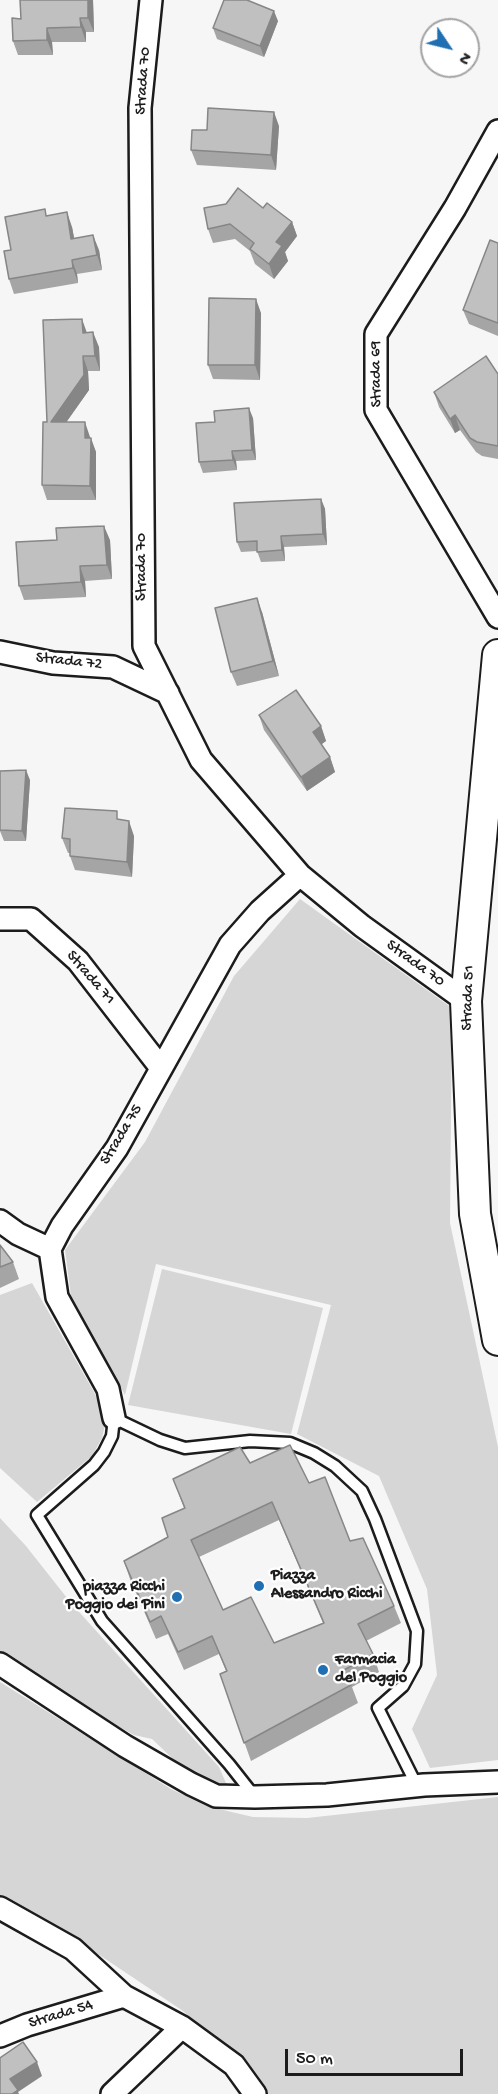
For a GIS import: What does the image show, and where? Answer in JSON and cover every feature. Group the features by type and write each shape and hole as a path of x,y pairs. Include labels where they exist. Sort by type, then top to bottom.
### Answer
{"street":[{"name":"Strada 70","path":"151,0 141,108 144,646 201,760 300,875 362,926 466,1001"},
{"name":"Strada 69","path":"498,132 455,208 376,334 376,410 498,617"},
{"name":"Strada 72","path":"0,652 53,663 113,667 168,693"},
{"name":"Strada 51","path":"498,655 466,1001 475,1214 498,1340"},
{"name":"Strada 75","path":"50,1249 62,1226 117,1148 230,945 260,911 300,875"},
{"name":"Strada 71","path":"0,919 31,919 78,962 161,1068"},
{"path":"0,1221 18,1234 50,1249 57,1298 108,1389 114,1418"},
{"path":"0,1664 125,1746 190,1784 216,1796 327,1795 417,1786 498,1782"},
{"path":"0,1908 73,1949 123,1996 182,2027 234,2065 255,2094"},
{"name":"Strada 54","path":"0,2036 27,2025 123,1996"},
{"path":"112,2094 182,2027"}],"lane":[{"path":"255,1797 229,1764 102,1621 37,1515 94,1465 112,1436 114,1418 160,1440 185,1448 250,1441 290,1443 315,1453 335,1466 362,1491 379,1529 417,1631 415,1664 403,1686 378,1708 417,1786"}],"shaded area":[{"path":"300,899 452,1008 450,1223 498,1447 498,1760 430,1768 412,1729 437,1675 427,1589 379,1476 297,1434 331,1305 156,1264 125,1395 71,1296 65,1250 145,1142 234,976"},
{"path":"162,1269 323,1308 291,1434 128,1405"},
{"path":"32,1283 94,1392 102,1410 105,1425 102,1438 92,1456 37,1502 0,1468 0,1295"},
{"path":"0,1518 26,1546 71,1603 219,1767 229,1790 216,1791 180,1770 171,1757 152,1739 134,1735 97,1715 0,1651"},
{"path":"0,1682 171,1789 206,1806 253,1817 307,1818 498,1797 498,2094 266,2094 252,2073 183,2011 83,1944 28,1911 0,1899"}],"building":[{"path":"20,0 88,0 88,18 80,18 81,27 47,28 47,40 13,41 12,18 21,19"},
{"path":"224,0 247,0 274,11 260,46 213,28"},
{"path":"208,108 274,112 271,155 191,150 192,130 207,130"},
{"path":"238,188 263,208 267,203 292,222 276,242 282,246 269,264 250,249 254,243 230,224 208,229 204,208 226,204"},
{"path":"45,209 46,216 67,212 71,239 93,235 97,255 72,260 73,268 9,279 4,251 11,250 5,217"},
{"path":"490,240 498,243 498,323 463,310"},
{"path":"209,298 256,299 255,365 208,365"},
{"path":"82,319 83,333 93,332 95,356 83,356 84,375 51,422 85,422 85,438 91,438 90,486 42,485 43,422 47,422 43,320"},
{"path":"486,356 498,374 498,446 477,442 470,438 455,415 450,419 434,392"},
{"path":"249,408 252,450 232,451 233,460 199,462 196,423 215,422 214,411"},
{"path":"321,499 323,534 281,536 282,550 257,552 257,541 237,542 234,503"},
{"path":"104,526 107,565 80,566 81,582 19,586 16,542 57,540 56,528"},
{"path":"257,598 273,661 231,672 215,608"},
{"path":"296,690 321,726 313,732 330,757 301,777 259,715"},
{"path":"26,770 22,831 0,830 0,771"},
{"path":"65,808 117,811 117,819 129,821 127,862 70,856 70,839 62,838"},
{"path":"0,1245 13,1262 0,1267"},
{"name":"piazza Ricchi Poggio dei Pini","path":"290,1445 309,1483 325,1477 350,1541 363,1538 394,1606 358,1624 373,1654 344,1670 351,1685 244,1743 220,1674 227,1671 212,1636 178,1652 161,1616 150,1622 124,1561 168,1537 162,1518 185,1508 173,1479 240,1447 250,1463","holes":["272,1502 324,1623 274,1643 251,1597 223,1610 191,1540"]},
{"path":"23,2042 37,2062 10,2079 18,2090 12,2094 0,2094 0,2058"}],"place":[{"name":"Piazza Alessandro Ricchi","path":"259,1586"},
{"name":"piazza Ricchi Poggio dei Pini","path":"177,1597"},
{"name":"Farmacia del Poggio","path":"323,1670"}]}
